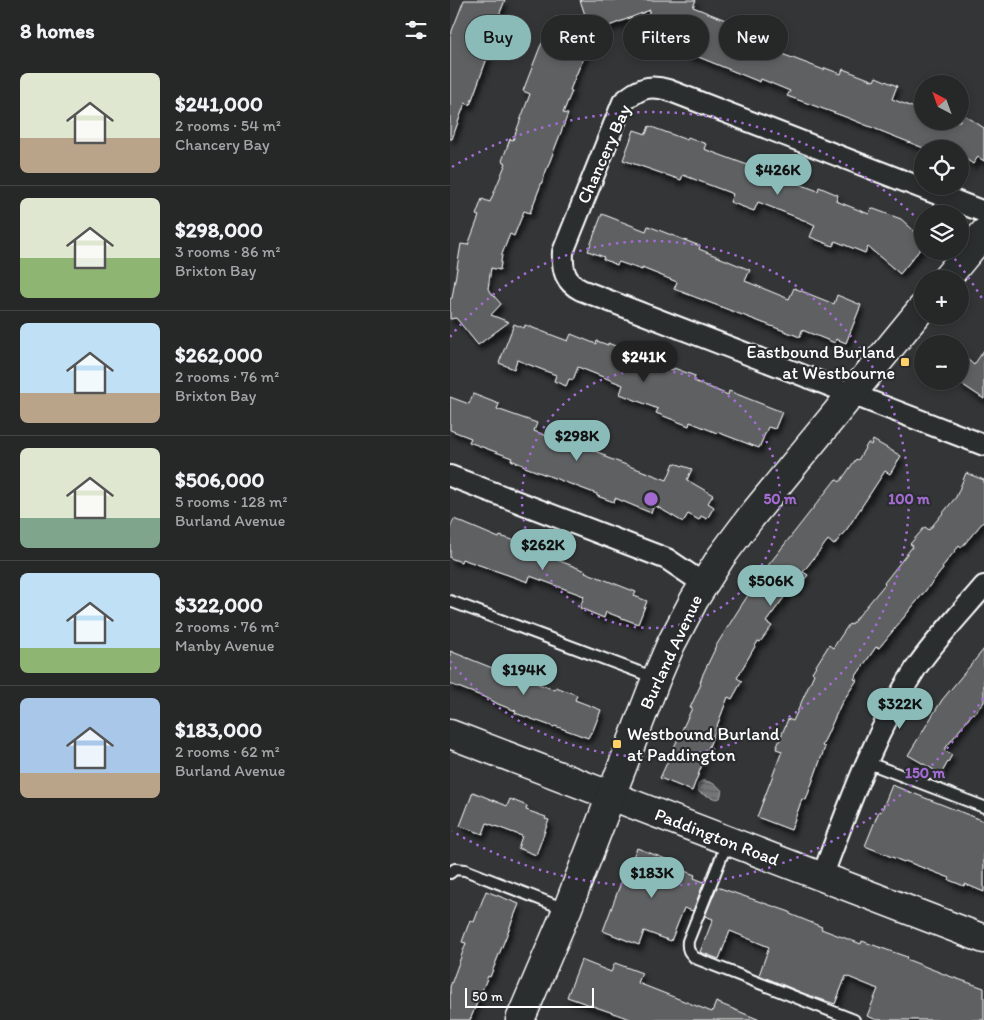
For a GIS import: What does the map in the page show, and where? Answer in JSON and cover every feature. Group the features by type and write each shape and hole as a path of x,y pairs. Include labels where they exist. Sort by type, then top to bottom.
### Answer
{"street":[{"name":"Chancery Bay","path":"984,212 656,86 643,88 623,102 563,252 562,267 566,277 573,286 984,445"},
{"path":"953,270 984,233"},
{"name":"Burland Avenue","path":"521,1020 568,910 656,678 676,635 704,584 721,557 751,517 914,318"},
{"path":"450,476 667,560 704,584"},
{"path":"822,877 880,730 917,667 984,586"},
{"name":"Paddington Road","path":"450,734 984,939"}],"lane":[{"path":"450,601 656,678"},
{"path":"866,762 984,807"},
{"path":"728,841 688,941 687,947 689,952 695,958 854,1020"},
{"path":"450,873 455,869 465,870 568,910"}],"shaded area":[{"path":"701,781 716,785 722,791 720,798 716,799 700,793 698,787"}],"building":[{"path":"464,0 505,0 499,15 465,15 465,60 486,60 470,105 465,103 452,139 450,139 450,36"},
{"path":"580,0 696,0 693,7 719,17 719,60 788,60 788,56 824,70 825,68 841,74 843,69 874,81 876,77 897,86 892,99 914,108 914,130 969,130 969,118 984,128 984,161 978,157 973,164 969,161 969,140 914,140 914,144 787,96 790,91 761,79 760,82 706,60 709,60 709,15 648,15 650,10 637,15 623,15 623,21 613,24 613,15 585,15"},
{"path":"541,45 541,60 583,60 570,90 572,91 563,113 568,114 530,213 524,211 514,236 510,234 502,254 500,270 491,268 488,289 501,304 491,315 509,322 478,345 456,318 450,319 450,299 452,298 461,244 468,245 479,216 476,215 482,199 490,202 506,163 502,161 510,139 513,140 530,94 523,91"},
{"path":"649,126 687,140 688,137 706,144 704,149 818,191 819,187 838,195 836,201 869,214 871,208 901,219 914,231 914,257 900,274 868,247 865,253 835,241 833,246 810,237 815,225 806,221 758,202 754,211 730,202 733,194 683,175 681,180 623,160 634,130 646,134"},
{"path":"602,214 646,231 648,226 700,246 699,249 750,270 745,281 789,299 794,288 834,304 837,295 861,305 846,343 836,339 835,343 802,330 800,337 674,289 677,282 642,268 642,270 619,262 617,265 603,259 604,257 588,251"},
{"path":"514,324 524,328 525,325 568,341 571,334 596,344 597,341 608,345 608,343 673,370 674,368 695,376 694,381 728,395 729,391 782,412 775,429 768,427 759,448 690,422 689,426 656,413 658,409 620,394 623,385 578,367 573,380 569,379 566,386 554,381 556,375 517,360 514,369 499,363"},
{"path":"984,350 984,399 969,389 969,361 974,365"},
{"path":"473,394 499,404 497,409 537,423 534,431 578,448 579,445 605,455 605,457 667,480 674,463 692,469 687,480 713,495 708,503 714,507 707,519 701,516 699,520 688,514 683,522 654,505 651,513 615,498 614,502 525,467 511,460 512,458 469,442 471,438 450,430 450,397 469,404"},
{"path":"873,440 901,456 890,474 885,471 847,529 834,545 828,540 803,572 808,575 795,591 791,588 766,622 772,626 760,642 758,641 737,678 742,681 732,699 728,697 692,791 660,778 692,708 690,708 714,649 739,609 766,568 836,479 840,482 856,459 858,460 868,443 871,445"},
{"path":"966,473 984,480 984,521 961,548 959,546 942,567 943,569 879,648 876,647 854,679 857,680 841,704 822,746 825,747 806,800 802,799 791,830 757,817 782,751 776,749 788,719 793,721 814,674 812,672 829,645 833,648 849,624 851,625 885,584 913,546 910,544 925,527 929,530 956,497"},
{"path":"454,519 499,538 500,536 516,541 515,544 636,592 634,596 647,601 638,624 606,612 604,618 580,608 584,596 530,576 528,582 462,559 461,562 450,558 450,528"},
{"path":"984,649 984,702 944,750 952,755 941,774 908,755 942,700"},
{"path":"450,651 527,682 528,680 555,690 556,687 577,695 575,700 601,710 592,733 588,738 554,727 515,713 516,711 450,684"},
{"path":"892,785 984,821 984,892 965,884 964,886 949,880 950,878 865,846"},
{"path":"473,792 507,806 510,799 527,806 526,810 546,817 545,819 549,820 536,855 518,848 522,836 487,823 483,834 460,826"},
{"path":"637,848 671,861 669,865 695,875 694,878 704,882 693,911 684,908 671,941 644,931 639,945 603,931 620,885"},
{"path":"717,887 790,912 790,914 822,927 821,929 861,944 862,941 907,957 906,959 984,988 984,1020 877,1020 867,1016 878,989 846,976 835,1004 805,994 759,975 769,947 730,931 719,959 700,952 713,919 705,916"},
{"path":"486,891 519,904 490,977 488,976 470,1020 450,1020 450,987 466,943 462,942 470,920 474,922"},
{"path":"581,960 611,972 615,963 642,973 638,983 712,1012 716,1002 760,1020 633,1020 567,997"}],"place":[{"name":"Eastbound Burland at Westbourne","path":"905,362"},
{"name":"Westbound Burland at Paddington","path":"617,744"}]}
